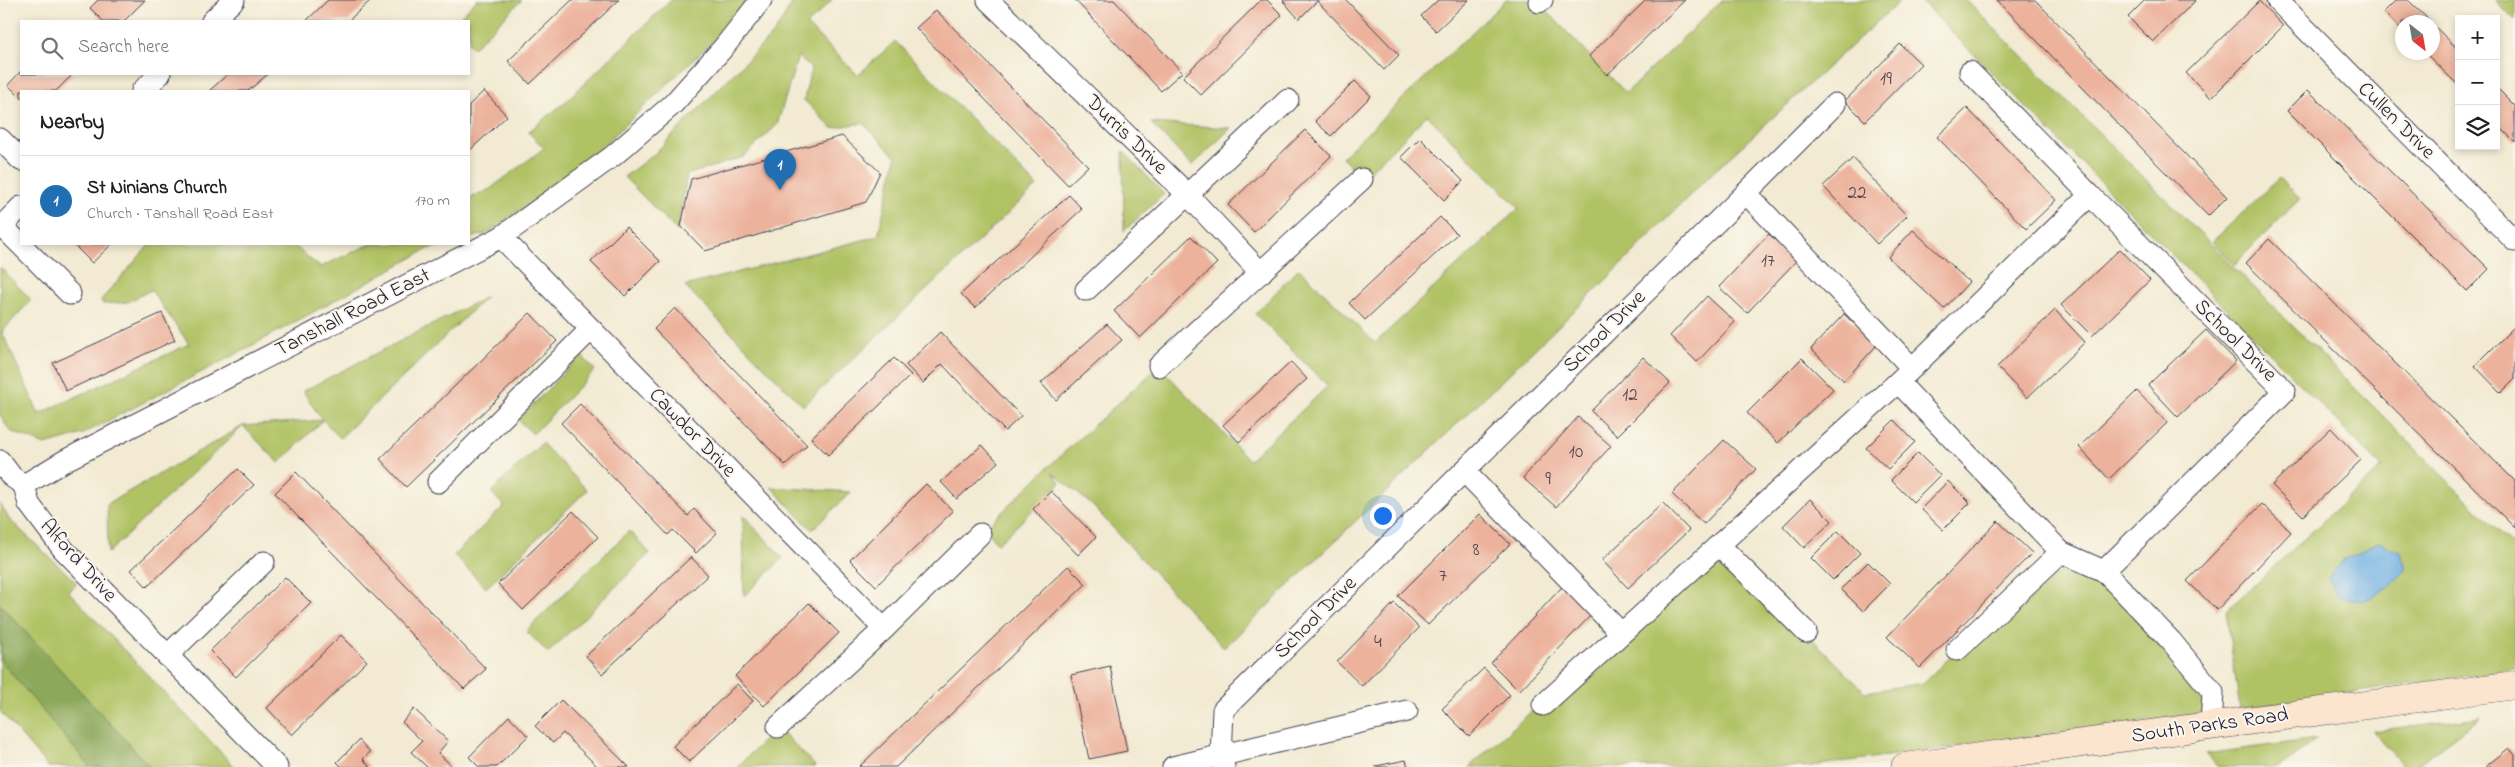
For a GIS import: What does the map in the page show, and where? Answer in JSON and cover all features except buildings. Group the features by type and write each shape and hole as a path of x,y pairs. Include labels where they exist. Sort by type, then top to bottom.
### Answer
{"street":[{"path":"213,20 234,0"},
{"name":"Tanshall Road East","path":"24,485 66,460 501,237 613,156 673,104 724,47 761,0"},
{"name":"Durris Drive","path":"988,0 1187,194 1261,273"},
{"name":"Cullen Drive","path":"2277,0 2515,241"},
{"name":"School Drive","path":"1970,72 2285,391 2104,570"},
{"path":"144,90 159,75"},
{"path":"1086,290 1288,100"},
{"name":"School Drive","path":"1223,762 1222,710 1835,104"},
{"path":"0,139 20,159"},
{"path":"1159,366 1362,179"},
{"path":"1746,193 2061,552 2104,570 2171,641 2213,692 2211,726"},
{"path":"1543,705 1905,375 2090,195"},
{"path":"20,208 2,226 20,244"},
{"name":"Cawdor Drive","path":"501,237 884,629"},
{"path":"21,245 70,294"},
{"path":"438,482 591,329"},
{"name":"Alford Drive","path":"0,461 12,477 24,485 29,504 63,549 277,767"},
{"path":"1464,471 1621,633"},
{"path":"778,727 884,629 980,534"},
{"path":"1718,545 1806,632"},
{"path":"1957,650 2061,552"},
{"path":"167,656 264,562"},
{"name":"South Parks Road","path":"1905,767 2515,685"},
{"path":"1173,767 1223,762 1407,711"}],"green space":[{"path":"477,0 522,0 473,48 470,45 470,20 456,20"},
{"path":"671,0 747,0 719,35 580,168 486,234 470,238 470,199 490,189 544,148 528,132 564,103"},
{"path":"794,0 832,0 807,25 858,75 895,41 1037,186 803,406 685,286 878,236 896,157 863,123 832,128 804,100 811,69 798,56 777,125 743,157 687,175 677,231 624,177 654,154 775,32"},
{"path":"1506,0 1536,0 1626,93 1722,0 1901,0 1707,178 1598,288 1224,648 1092,505 1052,472 1061,483 998,544 985,529 1047,468 1159,366 1249,460 1328,386 1255,314 1299,268 1375,343 1519,208 1427,115 1362,179 1342,157"},
{"path":"1920,0 1966,0 2515,548 2515,669 2240,709 2226,611 2382,467"},
{"path":"2495,0 2515,0 2515,20"},
{"path":"1151,123 1231,128 1192,166"},
{"path":"1123,151 1164,194 1124,231"},
{"path":"2279,178 2300,199 2234,265 2212,242"},
{"path":"149,245 293,245 320,267 369,245 443,245 428,249 242,351 83,434 45,445 10,431 0,415 0,267 31,300 2,332 39,414 189,344 151,290 128,302 103,304 101,300"},
{"path":"486,297 340,438 323,420 279,463 243,426 322,420 303,391"},
{"path":"581,355 595,370 533,434 518,420"},
{"path":"243,426 108,553 107,504"},
{"path":"542,443 587,490 486,588 454,555 504,506 491,492"},
{"path":"771,487 851,492 812,530"},
{"path":"0,503 9,519 77,583 69,592 235,767 48,767 0,711"},
{"path":"743,515 783,558 744,596"},
{"path":"629,531 650,553 548,653 526,631"},
{"path":"1719,545 1865,692 1923,683 2061,552 2104,571 2213,692 2212,713 1804,767 1469,767"},
{"path":"0,604 150,767 90,767 1,661"},
{"path":"2481,717 2414,767 2404,767 2373,731"},
{"path":"778,727 816,767 737,767"},
{"path":"2317,739 2280,767 2218,767 2205,754"}],"water":[{"path":"2379,542 2401,553 2406,570 2389,587 2364,601 2338,597 2328,578 2344,560"}],"place":[{"name":"St Ninians Church","path":"780,190"}]}
